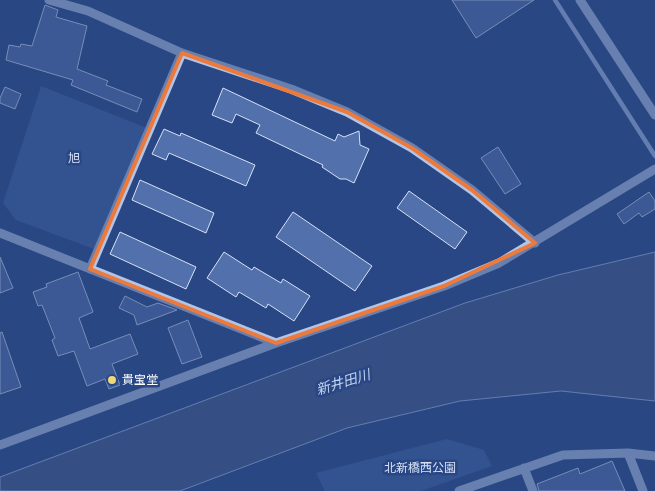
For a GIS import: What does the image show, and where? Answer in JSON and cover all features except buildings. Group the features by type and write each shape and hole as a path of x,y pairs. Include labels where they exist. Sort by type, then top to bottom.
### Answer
{"street":[{"path":"49,0 88,11 182,53 291,89 347,112 412,148 472,190 535,242"},
{"path":"580,0 655,114"},
{"path":"90,269 182,53"},
{"path":"0,445 276,344 444,286 499,263 655,169"},
{"path":"0,233 276,344"},
{"path":"628,453 643,491"},
{"path":"459,491 562,455 628,453 655,456"},
{"path":"524,468 533,491"}],"highlighted area":[{"path":"182,53 347,112 412,148 472,190 535,243 444,286 276,343 90,269"}],"green space":[{"name":"旭","path":"41,86 147,128 94,249 16,220 3,203"},
{"name":"北新橋西公園","path":"447,439 484,450 492,466 421,491 325,491 316,473"}],"water":[{"name":"新井田川","path":"655,252 655,401 561,391 460,401 347,428 180,491 0,491 0,477 465,303 558,275"}],"waterway":[{"path":"555,0 655,156"}],"place":[{"name":"貴宝堂","path":"112,380"}]}
